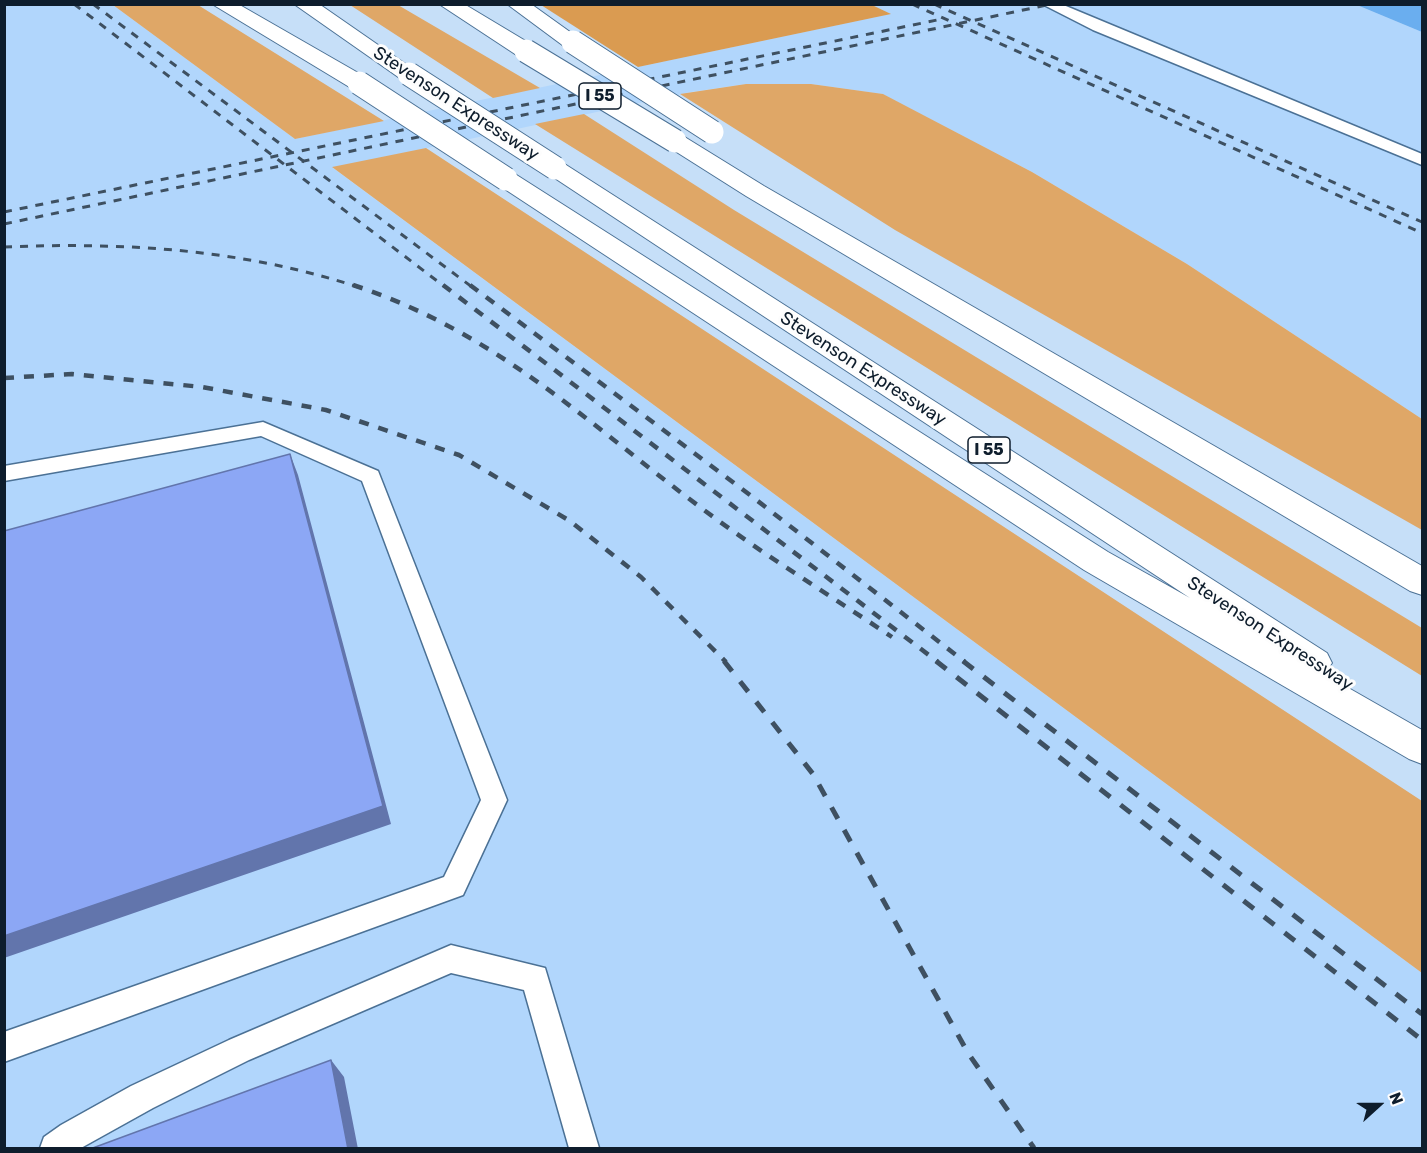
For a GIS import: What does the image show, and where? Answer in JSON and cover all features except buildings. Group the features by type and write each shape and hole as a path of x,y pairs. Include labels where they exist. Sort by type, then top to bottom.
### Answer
{"highway":[{"path":"222,4 359,83 1096,561 1422,748"},
{"name":"Stevenson Expressway","path":"304,4 1422,733"},
{"name":"I 55","path":"449,4 755,191 1422,582"},
{"path":"517,4 711,132 755,191"}],"lane":[{"path":"1049,4 1078,19 1422,160"},
{"path":"4,474 263,429 371,476 494,800 453,886 4,1047"},
{"path":"55,1149 72,1136 142,1097 239,1050 451,959 535,978 584,1149"}],"shaded area":[{"path":"5,5 113,5 295,139 890,14 872,5 1357,5 1422,32 1422,419 1187,264 1032,172 882,94 811,84 746,84 691,92 333,168 1422,973 1422,1148 5,1148"},
{"path":"113,5 198,5 384,121 295,139"},
{"path":"350,5 398,5 540,88 493,98"},
{"path":"541,5 872,5 891,14 638,67"},
{"path":"746,84 811,84 883,94 1032,172 1187,264 1422,419 1422,530 895,230 680,94"},
{"path":"584,114 734,210 1422,628 1422,676 535,124"},
{"path":"426,148 1422,801 1422,973 332,167"}],"water":[{"path":"1357,5 1422,5 1422,32"}],"railway":[{"path":"74,4 274,156"},
{"path":"93,4 292,153"},
{"path":"912,4 957,24"},
{"path":"934,4 972,21"},
{"path":"972,21 1052,4"},
{"path":"292,153 942,19"},
{"path":"957,24 972,21"},
{"path":"972,21 1422,222"},
{"path":"303,161 957,24"},
{"path":"957,24 1422,233"},
{"path":"274,156 292,153"},
{"path":"292,153 303,161"},
{"path":"4,212 274,156"},
{"path":"274,156 285,165"},
{"path":"285,165 303,161"},
{"path":"303,161 472,287"},
{"path":"4,224 285,165"},
{"path":"285,165 445,287"},
{"path":"4,247 139,247 183,251 271,264 358,287"},
{"path":"353,285 404,304 451,327 495,353 577,411 723,524 892,637"},
{"path":"443,285 938,662"},
{"path":"470,285 750,495 965,662"},
{"path":"4,378 72,374 202,387 326,410 459,455 570,521 641,577 726,662"},
{"path":"724,661 813,774 968,1053 1034,1148"},
{"path":"936,661 1422,1040"},
{"path":"963,661 1422,1014"}]}
